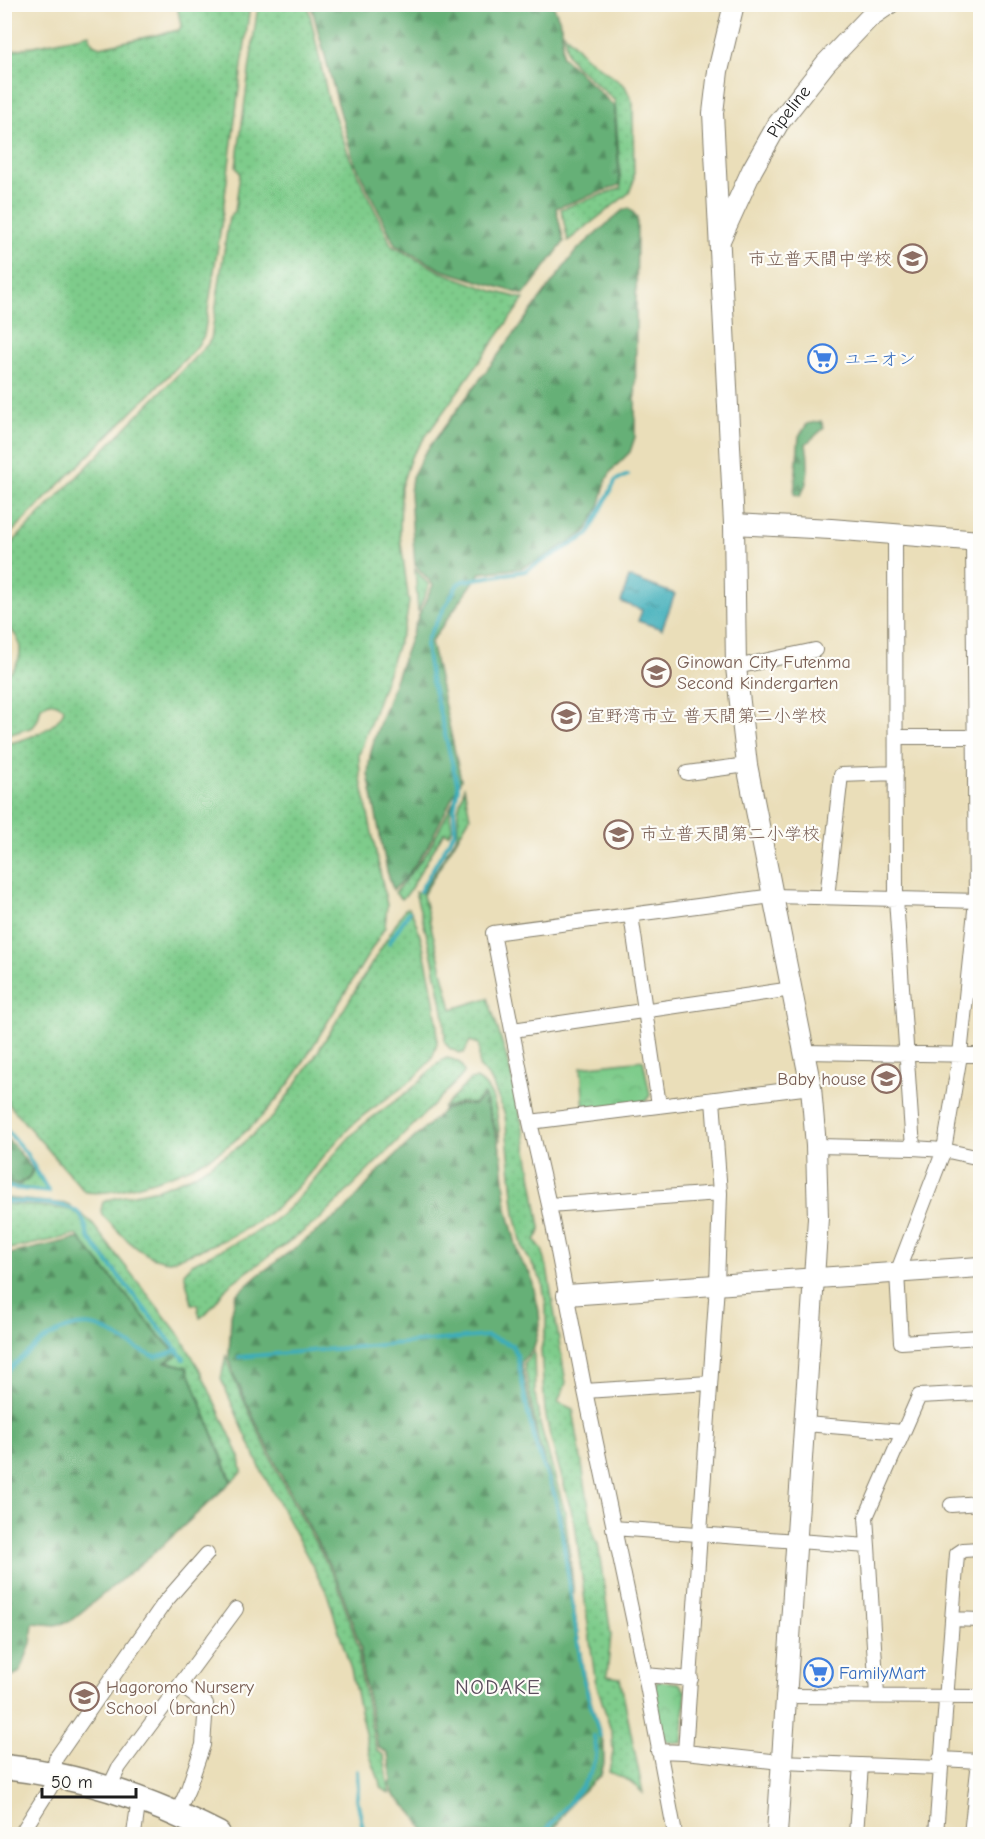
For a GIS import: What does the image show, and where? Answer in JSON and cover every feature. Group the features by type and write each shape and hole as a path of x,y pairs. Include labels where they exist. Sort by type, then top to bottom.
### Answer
{"highway":[{"path":"4,1767 53,1774 109,1788 177,1814 218,1834"}],"street":[{"path":"734,4 718,71 713,113 734,524 736,667 747,765 811,1087 816,1146 818,1218 777,1834"},
{"name":"Pipeline","path":"719,242 752,170 778,124 826,63 870,17 889,4"},
{"path":"734,524 977,541 978,901 960,1055 944,1150 897,1273 901,1342 981,1337"},
{"path":"895,534 896,899 913,1148"},
{"path":"736,667 816,650"},
{"path":"896,737 977,737"},
{"path":"687,773 747,765"},
{"path":"827,897 841,775 896,773"},
{"path":"675,1834 645,1675 493,933 773,896 978,901"},
{"path":"631,915 659,1105"},
{"path":"513,1030 792,989"},
{"path":"805,1052 981,1055"},
{"path":"530,1122 811,1087"},
{"path":"685,1752 717,1285 720,1193 713,1100"},
{"path":"816,1146 944,1150 981,1158"},
{"path":"549,1205 720,1193"},
{"path":"567,1295 981,1267"},
{"path":"585,1391 709,1383"},
{"path":"877,1696 866,1517 919,1396 981,1393"},
{"path":"806,1424 903,1432"},
{"path":"951,1505 981,1503"},
{"path":"614,1528 868,1546"},
{"path":"936,1834 957,1554 963,1550 981,1549"},
{"path":"21,1834 50,1788 56,1758 165,1602 207,1554"},
{"path":"109,1788 119,1767 236,1609"},
{"path":"952,1619 981,1620"},
{"path":"645,1675 691,1679"},
{"path":"177,1814 203,1745 206,1704 180,1684"},
{"path":"786,1696 945,1695 981,1697"},
{"path":"658,1751 781,1762 861,1765 980,1761 970,1834"},
{"path":"856,1834 861,1765"},
{"path":"134,1834 139,1798"}],"green space":[{"path":"177,5 250,5 204,336 195,349 5,539 5,66 11,51 89,34 93,44 100,47 179,30 181,26"},
{"path":"258,5 308,5 328,98 350,158 392,246 441,272 493,291 524,299 411,457 401,487 400,535 409,602 406,621 359,755 360,775 387,905 385,927 298,1071 250,1128 212,1156 168,1176 114,1191 85,1192 5,1100 5,744 40,733 56,722 64,708 49,702 41,707 33,727 5,736 5,676 16,665 20,651 17,637 5,626 5,550 211,339 229,217 235,211 240,173 236,167"},
{"path":"311,5 553,5 562,26 562,56 614,106 620,185 556,208 564,242 524,295 442,270 395,245 353,159"},
{"path":"564,33 585,56 625,86 633,103 634,180 629,193 568,241 561,209 621,188 615,101 575,65 567,54"},
{"path":"629,208 637,217 635,437 630,452 612,470 606,481 599,507 585,533 521,568 480,573 431,642 461,780 427,848 404,880 393,890 387,871 368,774 375,736 418,617 433,585 415,565 410,493 412,477 424,454 576,251 623,210"},
{"path":"821,421 824,428 806,444 807,478 800,496 794,494 799,436 807,424"},
{"path":"415,569 429,585 418,612"},
{"path":"464,786 470,817 423,895 452,1009 488,998 509,1065 524,1132 540,1227 535,1240 542,1249 547,1267 566,1383 558,1402 573,1409 594,1538 598,1544 611,1635 607,1676 620,1678 643,1793 630,1781 609,1772 613,1752 612,1734 595,1679 575,1524 545,1411 541,1349 546,1327 546,1306 542,1281 523,1249 515,1214 505,1115 491,1080 479,1066 479,1044 470,1041 464,1053 459,1053 449,1048 445,1042 441,1000 415,892 422,893 456,838"},
{"path":"454,800 450,814 452,829 448,834 444,832 408,893 402,899 395,893 428,851"},
{"path":"409,908 419,933 429,972 437,1028 436,1044 426,1066 409,1083 348,1129 290,1195 254,1224 213,1245 170,1261 150,1256 132,1244 102,1215 103,1202 158,1189 192,1176 240,1146 273,1117 314,1058 405,909"},
{"path":"447,1058 461,1064 464,1073 459,1079 319,1220 229,1285 200,1318 197,1304 192,1304 184,1273 192,1264 249,1236 281,1215 301,1196 354,1133 409,1091 435,1066"},
{"path":"643,1060 650,1095 645,1102 584,1110 581,1067"},
{"path":"476,1079 483,1083 492,1098 497,1115 500,1141 484,1094 473,1104 461,1102 442,1109 470,1080"},
{"path":"484,1096 501,1151 507,1209 520,1260 531,1275 539,1311 540,1325 534,1348 521,1362 538,1445 556,1496 562,1522 584,1675 604,1746 601,1775 572,1801 551,1834 427,1834 412,1812 394,1795 390,1784 392,1780 388,1754 378,1747 361,1665 361,1649 339,1583 281,1475 234,1376 229,1356 231,1315 236,1295 257,1276 344,1211 380,1170 444,1110 460,1104 474,1105"},
{"path":"5,1138 32,1169 29,1177 18,1184 5,1181"},
{"path":"33,1170 36,1171 47,1191 5,1185 5,1182 19,1185 30,1177"},
{"path":"5,1198 68,1204 90,1221 181,1337 201,1372 240,1457 242,1472 232,1481 187,1367 167,1361 179,1354 183,1360 185,1359 89,1236 82,1216 69,1207 61,1205 5,1200"},
{"path":"5,1204 52,1207 78,1214 87,1237 176,1350 161,1337 77,1235 5,1250"},
{"path":"79,1238 160,1337 178,1355 165,1362 187,1367 231,1482 160,1548 69,1622 55,1625 33,1623 31,1644 20,1672 5,1680 5,1255"},
{"path":"534,1351 535,1394 540,1424 565,1512 574,1594 563,1522 557,1495 539,1443 524,1363"},
{"path":"226,1355 232,1375 279,1476 337,1583 359,1650 359,1666 376,1749 384,1756 390,1794 382,1788 370,1756 351,1670 327,1593 262,1472 221,1379"},
{"path":"658,1681 679,1683 686,1692 682,1743 668,1742 660,1733 652,1688"}],"water":[{"path":"629,577 675,594 662,629 638,621 642,610 621,602"}],"waterway":[{"path":"420,891 455,831 454,810 458,787 430,674 427,639 458,584 463,581 525,571 588,535 616,480 628,475"},
{"path":"389,943 409,912"},
{"path":"4,1127 26,1153 49,1192 4,1187"},
{"path":"4,1201 52,1204 79,1213 88,1237 184,1359"},
{"path":"4,1374 36,1345 62,1330 76,1326 89,1325 103,1329 156,1357 178,1350"},
{"path":"239,1357 487,1336 512,1345 517,1355 537,1449 555,1496 583,1678 600,1736"},
{"path":"544,1834 590,1774 596,1755 594,1736"},
{"path":"357,1771 357,1798 364,1834"}],"place":[{"name":"市立普天間中学校","path":"913,259"},
{"name":"ユニオン","path":"823,359"},
{"name":"Ginowan City Futenma Second Kindergarten","path":"656,672"},
{"name":"宜野湾市立 普天間第二小学校","path":"566,716"},
{"name":"市立普天間第二小学校","path":"619,834"},
{"name":"Baby house","path":"887,1079"},
{"name":"FamilyMart","path":"818,1673"},
{"name":"Hagoromo Nursery School（branch）","path":"85,1697"}],"district":[{"name":"NODAKE","path":"498,1687"}]}
